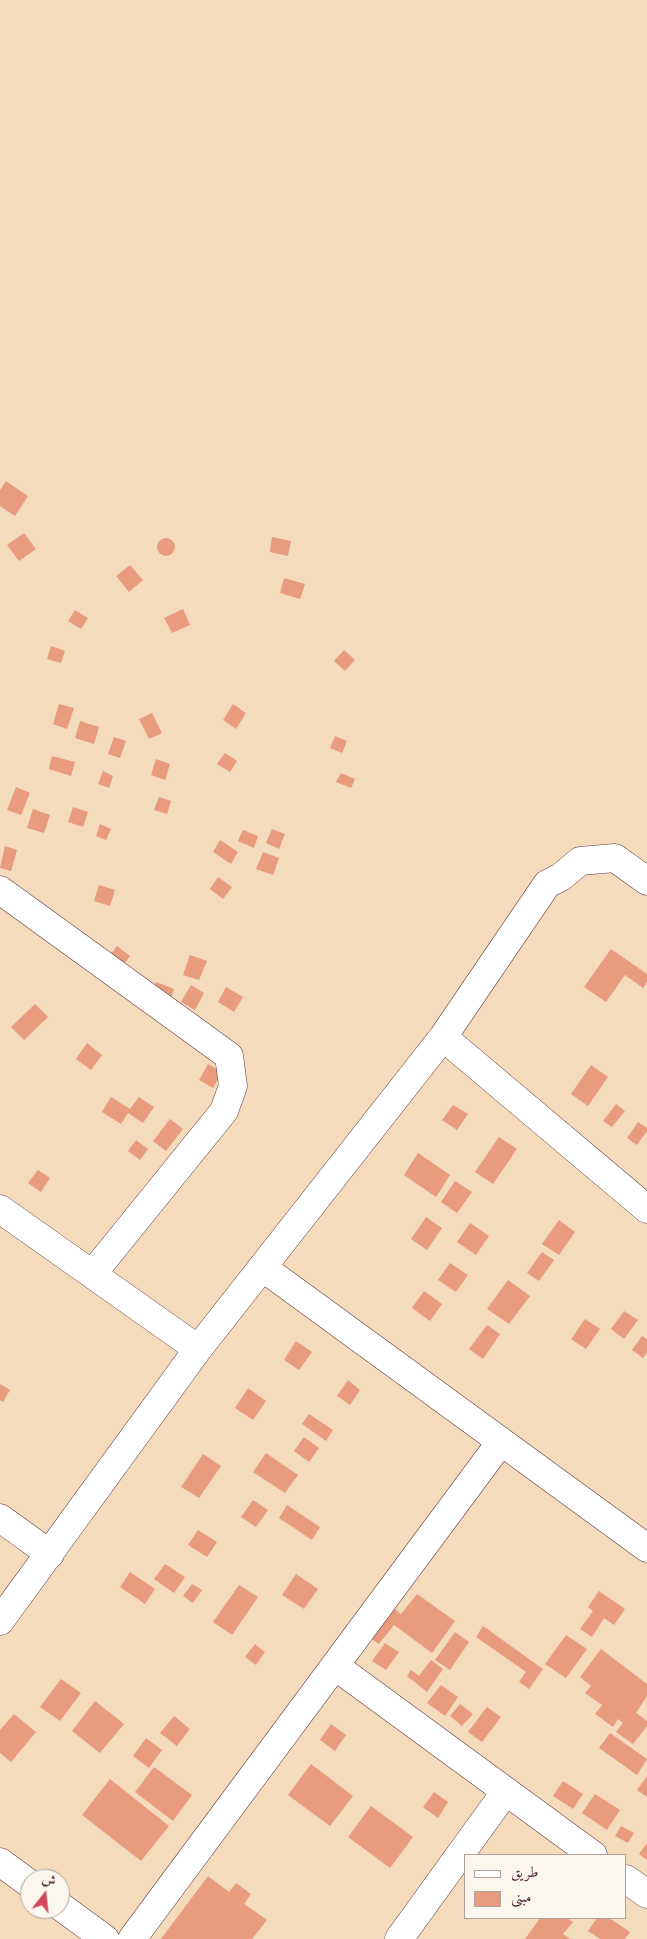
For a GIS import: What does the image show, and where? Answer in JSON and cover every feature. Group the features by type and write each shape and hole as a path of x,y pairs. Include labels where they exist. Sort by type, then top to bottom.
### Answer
{"street":[{"path":"0,1621 198,1350 443,1036 546,884 562,877 580,861 615,858 647,881"},
{"path":"0,890 229,1056 233,1086 224,1111 93,1273"},
{"path":"443,1036 647,1209"},
{"path":"0,1209 93,1273 198,1350"},
{"path":"262,1267 500,1443 647,1548"},
{"path":"132,1939 500,1443"},
{"path":"0,1518 50,1554"},
{"path":"334,1666 592,1854"},
{"path":"399,1939 506,1792"},
{"path":"0,1862 20,1877"},
{"path":"627,1880 647,1894"},
{"path":"70,1913 105,1939"}],"building":[{"path":"6,481 28,496 15,516 0,506 0,490"},
{"path":"24,533 36,549 19,561 7,545"},
{"path":"272,537 291,541 288,556 270,552"},
{"path":"162,538 170,538 175,543 173,554 162,556 157,551 157,543"},
{"path":"130,565 143,580 129,592 116,576"},
{"path":"284,578 305,584 300,599 280,593"},
{"path":"183,609 190,625 172,633 164,618"},
{"path":"75,610 88,618 81,629 68,621"},
{"path":"51,646 65,651 61,663 47,659"},
{"path":"344,650 355,660 345,671 334,661"},
{"path":"59,704 74,708 67,729 53,724"},
{"path":"233,704 246,713 236,729 223,720"},
{"path":"152,713 162,733 149,739 139,719"},
{"path":"80,721 99,727 94,744 75,738"},
{"path":"335,736 347,741 342,753 330,748"},
{"path":"114,737 126,741 120,758 108,754"},
{"path":"225,753 237,761 230,772 217,764"},
{"path":"52,756 75,762 71,776 49,769"},
{"path":"156,759 170,764 165,780 151,775"},
{"path":"103,771 113,776 109,788 98,784"},
{"path":"341,773 355,779 351,788 336,782"},
{"path":"16,787 30,793 21,815 7,810"},
{"path":"159,797 171,801 167,814 154,810"},
{"path":"73,807 88,812 83,827 68,822"},
{"path":"33,809 50,815 44,833 27,828"},
{"path":"100,824 111,829 106,840 96,836"},
{"path":"272,829 285,834 279,849 266,843"},
{"path":"243,830 258,836 254,848 238,841"},
{"path":"220,840 238,852 231,864 213,852"},
{"path":"5,846 17,850 11,871 0,868"},
{"path":"263,852 279,858 273,875 256,869"},
{"path":"218,877 232,887 223,899 210,889"},
{"path":"99,885 115,890 110,906 94,901"},
{"path":"117,946 130,956 117,973 104,963"},
{"path":"611,949 647,974 647,982 643,988 625,975 606,1002 584,987"},
{"path":"190,955 207,961 199,980 183,975"},
{"path":"156,982 174,989 169,1004 150,998"},
{"path":"191,985 204,993 195,1010 181,1002"},
{"path":"226,987 243,997 234,1012 218,1002"},
{"path":"35,1004 48,1017 24,1040 11,1027"},
{"path":"87,1043 102,1055 91,1070 76,1059"},
{"path":"208,1064 222,1072 213,1088 199,1080"},
{"path":"591,1065 608,1077 588,1106 571,1094"},
{"path":"111,1097 130,1109 139,1097 154,1107 143,1123 128,1113 121,1124 102,1112"},
{"path":"616,1104 625,1111 612,1127 603,1121"},
{"path":"453,1105 468,1114 457,1130 442,1120"},
{"path":"170,1119 183,1129 166,1151 153,1141"},
{"path":"638,1122 647,1128 647,1131 637,1145 627,1138"},
{"path":"499,1137 517,1149 493,1184 475,1172"},
{"path":"136,1140 148,1149 140,1160 128,1151"},
{"path":"418,1153 450,1175 436,1197 404,1175"},
{"path":"38,1170 50,1178 41,1192 28,1183"},
{"path":"455,1181 472,1192 457,1213 441,1202"},
{"path":"426,1217 442,1228 427,1250 411,1239"},
{"path":"559,1220 575,1232 559,1255 542,1244"},
{"path":"470,1223 489,1236 476,1255 457,1242"},
{"path":"542,1252 554,1260 539,1281 527,1273"},
{"path":"450,1263 468,1275 456,1292 438,1280"},
{"path":"508,1280 530,1296 509,1324 487,1309"},
{"path":"424,1291 442,1304 430,1321 412,1308"},
{"path":"624,1311 638,1320 624,1339 611,1329"},
{"path":"585,1319 600,1329 586,1349 571,1339"},
{"path":"487,1325 500,1334 483,1359 469,1349"},
{"path":"642,1336 647,1339 647,1352 643,1358 632,1350"},
{"path":"296,1341 312,1352 299,1370 284,1360"},
{"path":"348,1380 360,1390 350,1405 337,1396"},
{"path":"0,1384 10,1390 3,1402 0,1400"},
{"path":"248,1388 266,1401 253,1420 235,1408"},
{"path":"309,1414 333,1430 326,1441 302,1424"},
{"path":"304,1437 319,1448 309,1462 294,1451"},
{"path":"266,1453 298,1475 285,1493 253,1472"},
{"path":"203,1454 221,1466 199,1498 181,1487"},
{"path":"253,1500 268,1510 256,1527 241,1517"},
{"path":"287,1505 320,1527 312,1540 279,1518"},
{"path":"198,1530 217,1542 207,1557 188,1545"},
{"path":"165,1564 185,1577 174,1593 154,1579"},
{"path":"130,1572 155,1589 145,1604 120,1587"},
{"path":"296,1574 318,1589 304,1609 282,1595"},
{"path":"192,1584 202,1590 193,1603 183,1596"},
{"path":"239,1585 258,1597 232,1635 213,1622"},
{"path":"599,1591 625,1609 614,1625 604,1618 592,1637 580,1629 593,1611 588,1607"},
{"path":"417,1594 455,1621 432,1653 394,1625 379,1644 367,1636 390,1605 401,1614"},
{"path":"483,1626 543,1669 529,1689 519,1682 526,1672 476,1637"},
{"path":"455,1632 469,1642 450,1670 435,1660"},
{"path":"566,1635 587,1649 566,1678 545,1664"},
{"path":"385,1643 399,1652 386,1670 372,1661"},
{"path":"255,1644 265,1652 256,1665 245,1657"},
{"path":"601,1649 647,1684 647,1696 636,1713 647,1721 647,1726 633,1744 616,1732 623,1723 618,1719 613,1727 595,1714 602,1705 585,1693 591,1686 580,1677"},
{"path":"431,1660 443,1669 427,1692 407,1676 411,1670 419,1676"},
{"path":"61,1679 81,1693 60,1721 40,1707"},
{"path":"441,1685 458,1697 445,1716 427,1703"},
{"path":"95,1701 124,1724 100,1753 72,1731"},
{"path":"460,1704 473,1714 462,1726 450,1716"},
{"path":"487,1707 501,1717 482,1742 468,1732"},
{"path":"14,1714 36,1732 11,1762 0,1753 0,1730"},
{"path":"174,1716 190,1729 177,1746 160,1733"},
{"path":"331,1724 346,1735 335,1751 320,1740"},
{"path":"610,1733 647,1759 637,1775 599,1748"},
{"path":"146,1738 162,1750 149,1768 133,1756"},
{"path":"311,1764 353,1796 330,1826 288,1795"},
{"path":"154,1767 192,1795 173,1821 135,1792"},
{"path":"647,1776 647,1797 637,1790"},
{"path":"110,1779 169,1826 141,1861 82,1815"},
{"path":"563,1781 583,1794 573,1809 553,1796"},
{"path":"434,1792 448,1802 438,1818 423,1807"},
{"path":"595,1794 620,1810 607,1830 582,1813"},
{"path":"371,1806 413,1837 390,1868 348,1837"},
{"path":"621,1826 634,1833 628,1843 615,1836"},
{"path":"647,1843 647,1860 639,1854"},
{"path":"208,1876 229,1892 236,1883 251,1894 244,1904 267,1920 252,1939 161,1939"},
{"path":"539,1919 568,1919 573,1922 563,1934 570,1939 525,1939"},
{"path":"596,1919 610,1919 630,1932 625,1939 600,1939 588,1931"}]}
